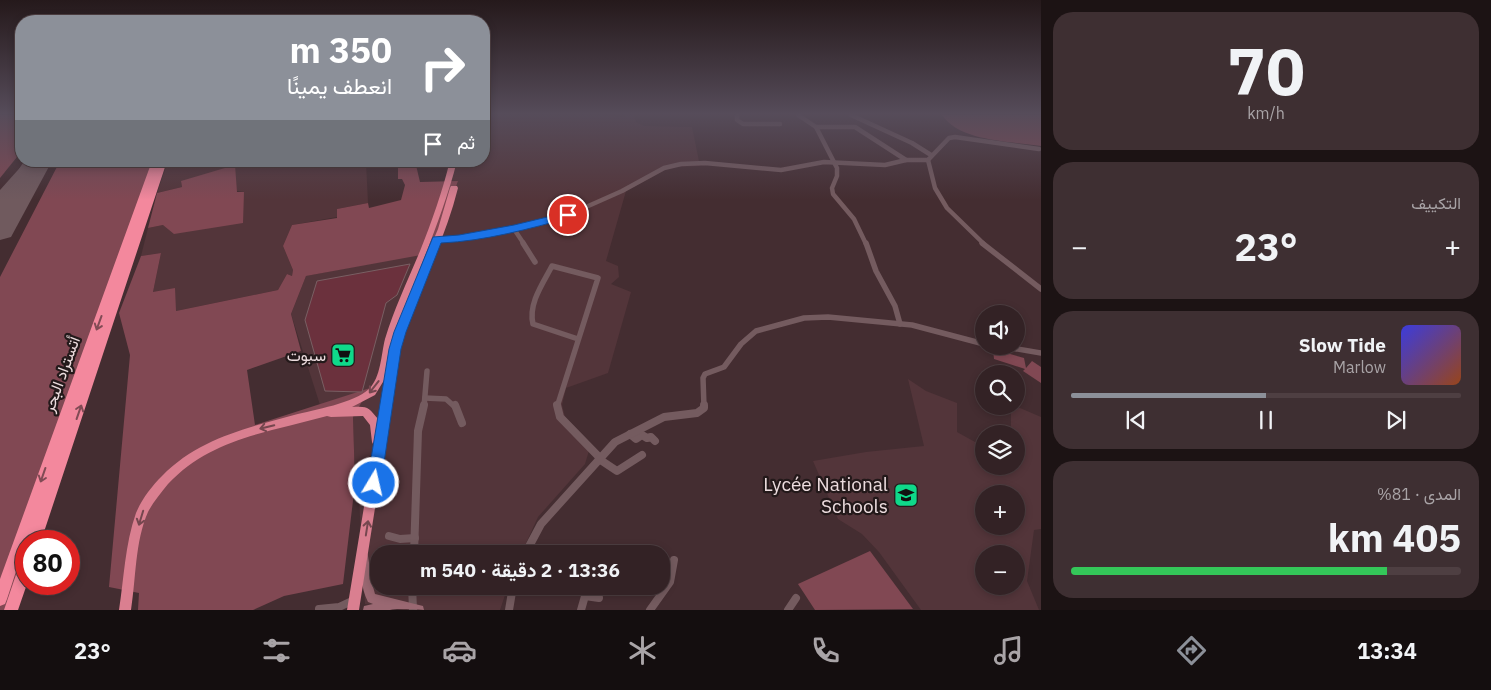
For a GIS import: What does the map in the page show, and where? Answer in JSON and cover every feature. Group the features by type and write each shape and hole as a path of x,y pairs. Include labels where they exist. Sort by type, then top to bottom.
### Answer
{"highway":[{"name":"أتستراد البحر","path":"0,599 154,167"},
{"name":"أتستراد البحر","path":"38,530 161,167"},
{"path":"126,610 135,545 142,515 146,504 162,483 189,459 213,444 232,436 314,415 362,398 375,388 380,378 393,331 440,212 452,167"},
{"path":"354,605 397,341 452,197 458,167"},
{"path":"314,415 352,411 365,412 375,424 378,455"},
{"path":"10,610 15,595"}],"main road":[{"path":"363,555 367,567 367,587 370,595 377,600 416,609"},
{"path":"368,610 391,604"}],"street":[{"path":"823,143 835,161 837,176 832,188 833,194 854,219 863,235 876,271 895,306 900,324"},
{"path":"880,143 906,160"},
{"path":"913,143 929,157 937,194 952,214 1041,289"},
{"path":"437,239 459,239 514,229 558,218 586,208 669,166 705,163 780,170 812,163 835,161 885,164 929,157 944,143"},
{"path":"1003,143 1039,149"},
{"path":"514,229 535,262"},
{"path":"578,339 533,324 531,320 536,299 552,266 598,278 557,405 560,417 600,458 617,471 642,455"},
{"path":"530,545 541,524 615,442 664,417 701,410 705,404 703,378 705,374 724,367 741,344 756,331 790,320 817,317 921,327 975,342"},
{"path":"1025,350 1041,353"},
{"path":"414,545 418,431 426,398 428,375 426,371"},
{"path":"426,398 446,398 450,400 459,413 462,423"},
{"path":"630,434 636,439 642,435 647,438 651,437 655,441"},
{"path":"389,536 400,540 414,538"},
{"path":"650,610 670,582 674,560"},
{"path":"414,595 416,609"},
{"path":"509,610 512,595"},
{"path":"581,610 585,596 599,598"},
{"path":"788,610 796,598"},
{"path":"319,609 354,605"}],"shaded area":[{"path":"0,143 15,143 15,159 0,178"},
{"path":"490,143 695,143 700,166 671,167 626,191 606,261 618,266 619,277 611,284 631,292 608,373 566,388 562,405 565,417 591,444 585,464 538,517 525,545 370,545 370,595 505,595 500,610 403,610 365,604 359,499 355,484 353,417 369,389 320,405 291,314 306,276 425,253 458,181 446,180 447,167 490,167"},
{"path":"1021,143 1041,143 1041,146"},
{"path":"57,167 154,167 67,423 38,530 15,530 15,595 20,595 16,610 0,610 0,277"},
{"path":"166,167 366,167 368,203 337,209 337,217 292,225 283,246 293,270 292,276 287,274 278,290 176,311 153,292 161,253 141,256 148,228 163,225 193,230 204,228 244,192 181,182 182,187 157,193"},
{"path":"228,167 235,167 237,192 244,192 243,223 174,234 163,225 148,228 157,193 182,187 181,181"},
{"path":"398,167 416,167 420,182 458,181 432,253 306,276 291,314 301,351 247,370 255,425 370,388 353,417 355,484 343,584 284,596 253,610 138,610 139,593 109,587 130,355 119,313 141,256 161,253 153,292 175,288 176,311 278,290 287,274 292,276 293,270 283,246 292,225 337,218 337,209 368,203 369,208 401,200 405,185 402,179 398,179"},
{"path":"994,355 1014,355 1024,358 1026,368 1032,361 1041,367 1041,383 1025,372 1025,365 1013,365 994,359"},
{"name":"Lycée National Schools","path":"908,379 926,391 957,403 957,432 975,442 975,475 1025,475 1025,425 1011,425 1011,415 1025,415 1025,410 1041,417 1041,529 1034,530 1027,581 1039,610 921,610 879,552 862,534 838,519 813,461 866,452 924,446"},
{"path":"870,551 913,609 815,610 798,584"}],"building":[{"name":"سبوت","path":"410,264 397,295 386,303 362,392 325,391 305,320 317,281"}],"taxiway":[{"path":"0,198 28,167"}],"runway":[{"path":"0,229 35,167"}],"place":[{"name":"سبوت","path":"343,355"},
{"name":"Lycée National Schools","path":"906,495"}],"route":[{"path":"374,483 395,349 437,239 459,239 514,229 568,215"}]}
